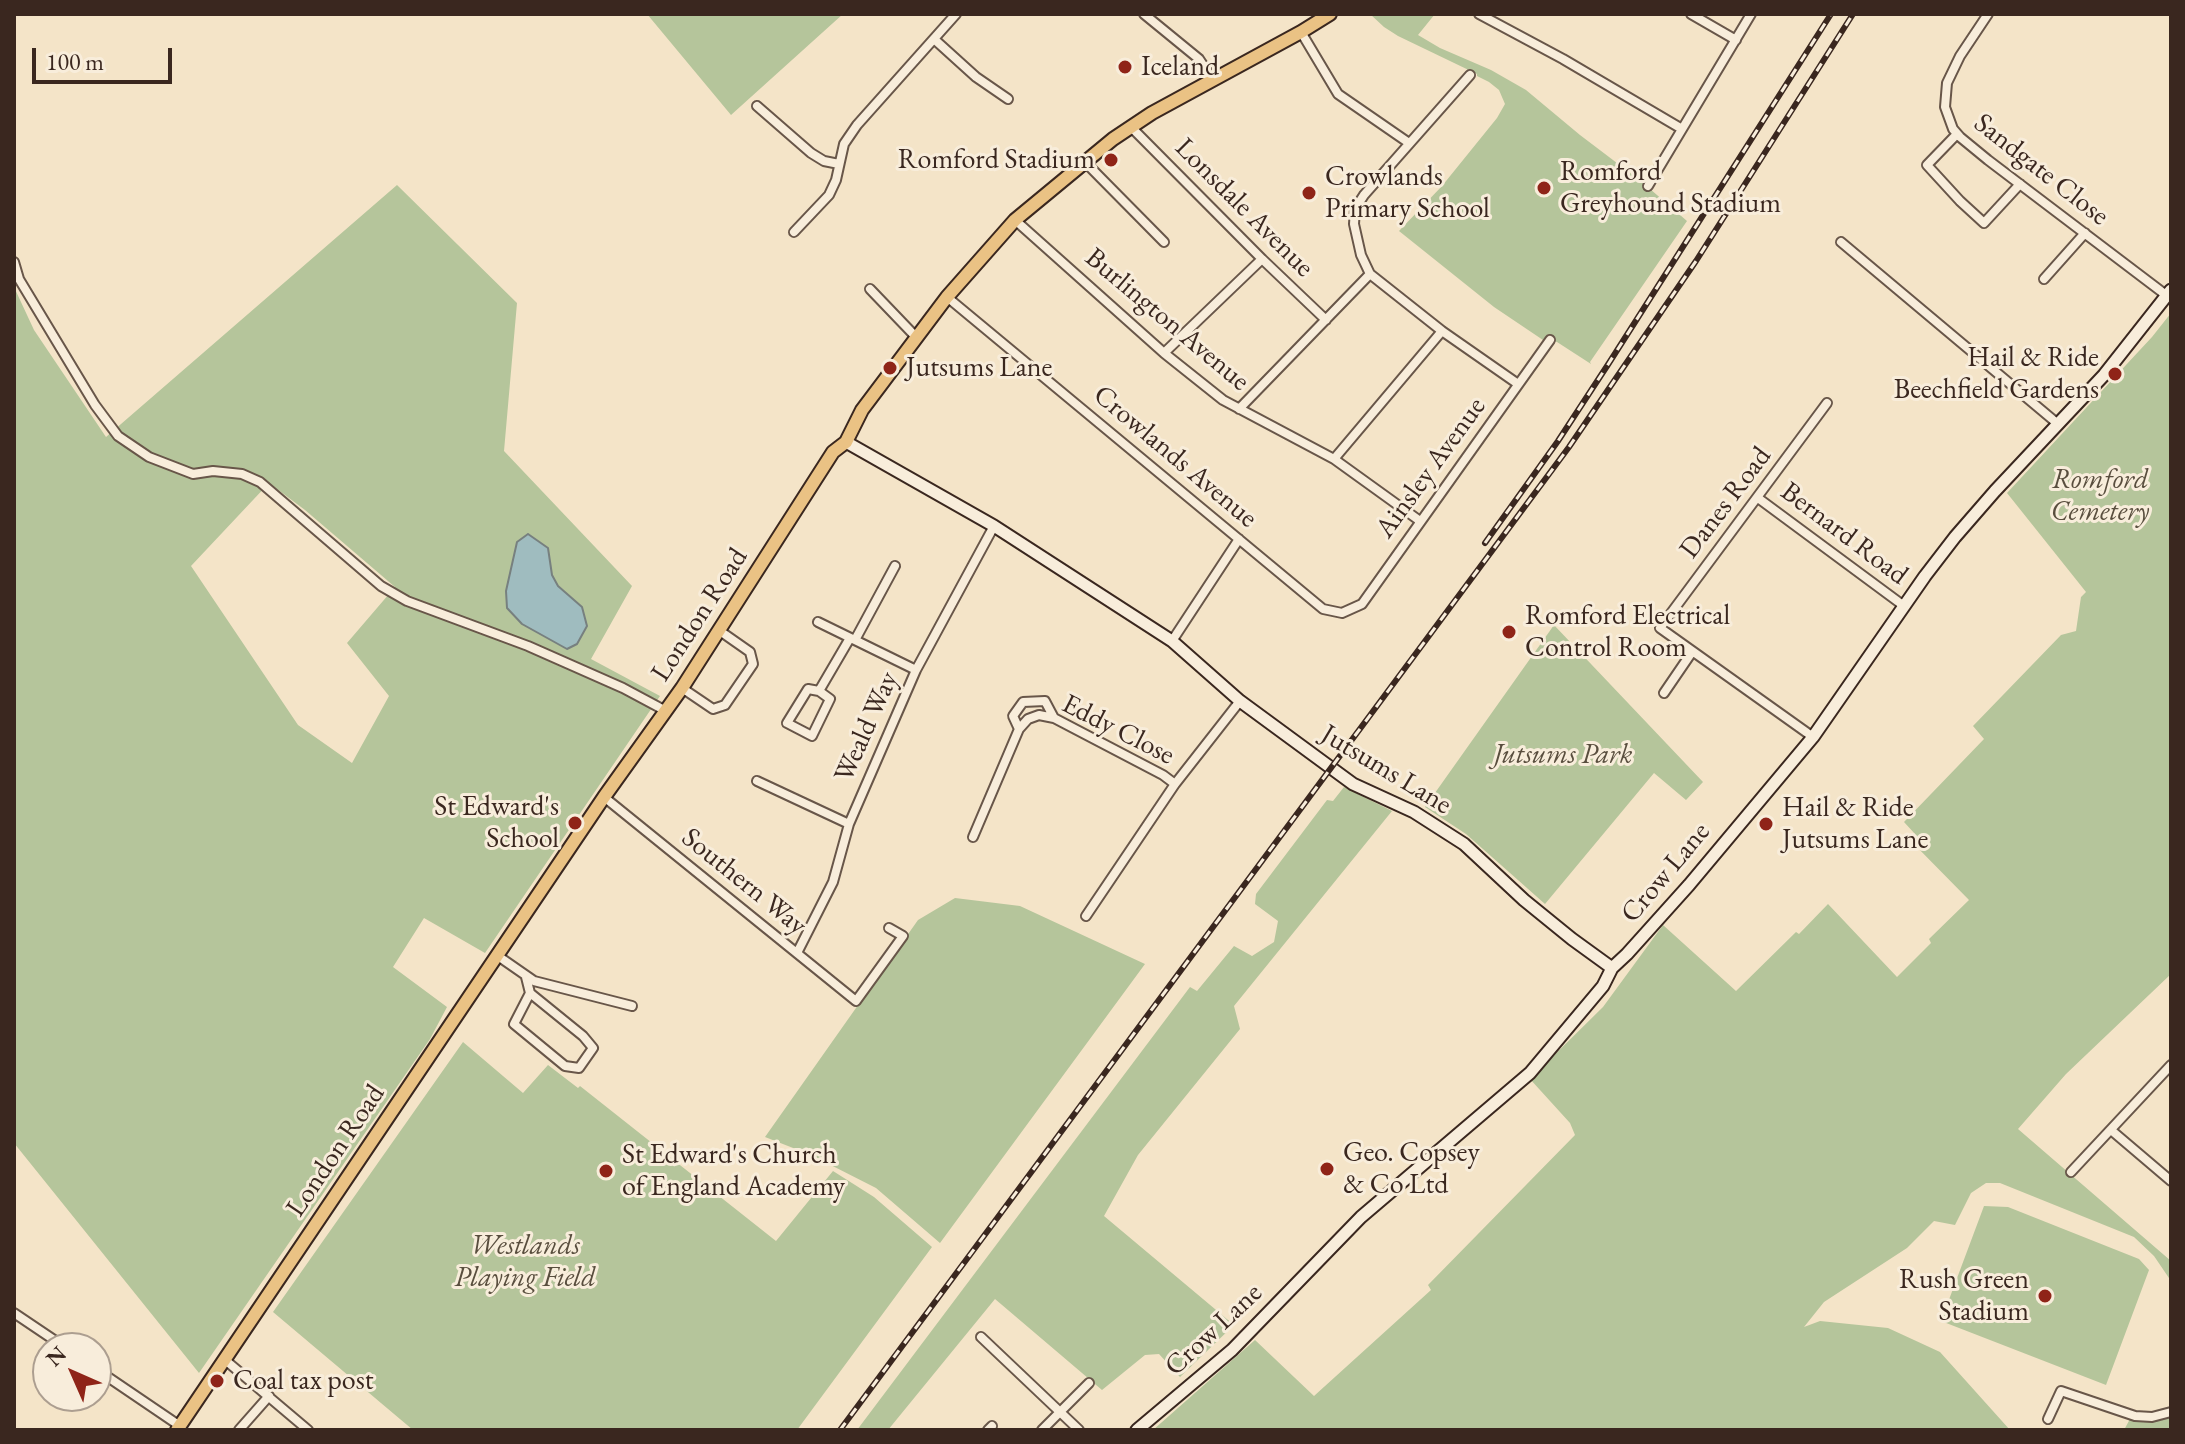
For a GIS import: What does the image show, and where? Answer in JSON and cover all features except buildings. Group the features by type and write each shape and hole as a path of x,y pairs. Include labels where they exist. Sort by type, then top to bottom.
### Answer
{"main road":[{"name":"London Road","path":"178,1428 604,797 682,688 833,452 846,442 862,410 947,297 1015,220 1084,161 1131,127 1330,14"}],"street":[{"path":"794,232 829,195 836,180 844,144 857,125 956,14"},
{"path":"1144,14 1199,59 1213,80"},
{"path":"1479,14 1550,51 1682,129"},
{"path":"1691,14 1736,40"},
{"path":"1648,186 1751,14"},
{"name":"Sandgate Close","path":"1988,14 1960,56 1947,83 1945,107 1951,125 1957,134 2020,184 2169,292"},
{"path":"1301,32 1338,94 1409,143"},
{"path":"934,39 976,77 1008,99"},
{"path":"1470,75 1364,195 1355,209 1354,224 1361,255 1370,274 1442,331 1518,384"},
{"path":"757,106 811,153 824,161 839,164"},
{"name":"Lonsdale Avenue","path":"1131,127 1326,320"},
{"path":"1957,134 1927,165 1984,223 2020,184"},
{"path":"1084,161 1164,242"},
{"name":"Burlington Avenue","path":"1015,220 1164,353 1223,400 1334,459 1420,521"},
{"path":"2044,279 2085,233"},
{"path":"1841,242 2058,424"},
{"path":"1164,353 1262,259"},
{"path":"14,262 19,279 95,405 118,436 149,457 193,474 213,471 242,474 260,482 381,586 407,601 528,646 623,688 666,711"},
{"path":"1239,409 1370,274"},
{"path":"870,289 916,337"},
{"name":"Crow Lane","path":"1137,1430 1232,1350 1361,1217 1530,1073 1603,986 1612,968 1689,885 1813,737 1962,528 2104,375 2169,292"},
{"name":"Crowlands Avenue","path":"947,297 1323,609 1342,613"},
{"path":"1334,459 1442,331"},
{"name":"Ainsley Avenue","path":"1342,613 1362,604 1550,340"},
{"name":"Danes Road","path":"1692,652 1660,628 1827,403"},
{"name":"Jutsums Lane","path":"846,442 994,526 1172,641 1240,701 1353,784 1414,812 1464,844 1524,900 1612,968"},
{"name":"Bernard Road","path":"1758,498 1904,606"},
{"name":"Weald Way","path":"797,953 833,882 849,824 916,670 994,526"},
{"path":"1172,641 1239,539"},
{"path":"819,691 895,566"},
{"path":"818,622 916,670"},
{"path":"682,688 713,709 725,705 753,664 750,652 720,631"},
{"path":"1664,693 1692,652 1813,737"},
{"path":"808,689 819,691 830,699 812,736 787,723 808,689"},
{"path":"1019,729 1013,716 1023,702 1045,701 1054,718"},
{"path":"1086,916 1175,784 1240,701"},
{"name":"Eddy Close","path":"973,837 1019,729 1028,719 1039,715 1054,718 1175,784"},
{"path":"757,781 849,824"},
{"name":"Southern Way","path":"604,797 856,1001 903,936 889,928"},
{"path":"498,956 526,977 632,1006"},
{"path":"526,977 530,993 583,1036 593,1048 579,1068 565,1066 514,1024 530,993"},
{"path":"2071,1172 2171,1065"},
{"path":"2111,1130 2171,1181"},
{"path":"14,1313 42,1332"},
{"path":"981,1337 1079,1430"},
{"path":"224,1359 308,1430"},
{"path":"112,1381 178,1428"},
{"path":"1042,1430 1089,1383"},
{"path":"2048,1419 2061,1391 2135,1416 2152,1417 2171,1412"},
{"path":"239,1430 269,1396"}],"green space":[{"path":"647,14 843,14 731,115"},
{"name":"Romford Greyhound Stadium","path":"1370,14 1435,14 1418,35 1526,90 1687,221 1591,364 1557,342 1543,340 1494,307 1399,231 1442,186 1505,104 1499,90 1477,74 1398,36"},
{"path":"397,185 517,303 504,451 632,586 591,659 660,696 485,953 424,918 393,967 447,1007 430,1039 199,1373 14,1143 14,287 34,330 106,437","holes":["269,483 395,587 347,643 389,696 352,763 298,725 191,566"]},
{"name":"Romford Cemetery","path":"2171,313 2171,974 2066,1074 2018,1129 2171,1261 2171,1281 2154,1256 2134,1237 2000,1183 1986,1183 1971,1193 1955,1225 1934,1221 1907,1248 1824,1302 1804,1327 1820,1321 1888,1328 1940,1352 2010,1430 1153,1430 1255,1340 1314,1396 1431,1290 1428,1285 1575,1135 1570,1123 1530,1079 1603,1007 1663,925 1736,991 1828,904 1897,977 1931,943 1929,939 1969,900 1909,839 1915,834 1904,822 1984,739 1973,726 2061,635 2076,631 2081,597 2086,592 2007,493"},
{"name":"Jutsums Park","path":"1554,625 1703,782 1686,800 1654,773 1545,904 1466,834 1425,807"},
{"path":"1344,787 1392,811 1234,1006 1240,1029 1138,1155 1104,1216 1234,1325 1180,1377 1159,1354 1145,1355 1102,1390 995,1299 888,1430 857,1430 1190,987 1197,991 1234,946 1252,956 1274,942 1278,921 1255,904 1256,894 1327,800 1333,801"},
{"path":"955,898 1020,906 1145,964 940,1243 876,1188 811,1155 765,1137 918,920"},
{"name":"Westlands Playing Field","path":"463,1042 523,1093 548,1065 578,1088 580,1086 776,1241 833,1171 874,1197 932,1247 797,1430 413,1430 273,1312"},
{"name":"Rush Green Stadium","path":"1984,1206 2008,1207 2139,1259 2149,1270 2106,1385 1941,1321"},
{"path":"2171,1416 2171,1430 2124,1430 2130,1419"}],"water":[{"path":"528,534 548,548 552,575 558,586 582,607 587,626 577,644 567,649 522,624 507,608 506,591 517,542"}],"railway":[{"path":"1485,543 1558,441 1831,14"},
{"path":"840,1430 1569,447 1696,261 1853,14"}],"place":[{"name":"Iceland","path":"1125,67"},
{"name":"Romford Stadium","path":"1111,160"},
{"name":"Romford Greyhound Stadium","path":"1544,188"},
{"name":"Crowlands Primary School","path":"1309,193"},
{"name":"Jutsums Lane","path":"890,368"},
{"name":"Hail & Ride Beechfield Gardens","path":"2115,374"},
{"name":"Romford Electrical Control Room","path":"1509,632"},
{"name":"St Edward's School","path":"575,823"},
{"name":"Hail & Ride Jutsums Lane","path":"1766,824"},
{"name":"Geo. Copsey & Co Ltd","path":"1327,1169"},
{"name":"St Edward's Church of England Academy","path":"606,1171"},
{"name":"Rush Green Stadium","path":"2045,1296"},
{"name":"Coal tax post","path":"217,1381"}]}
